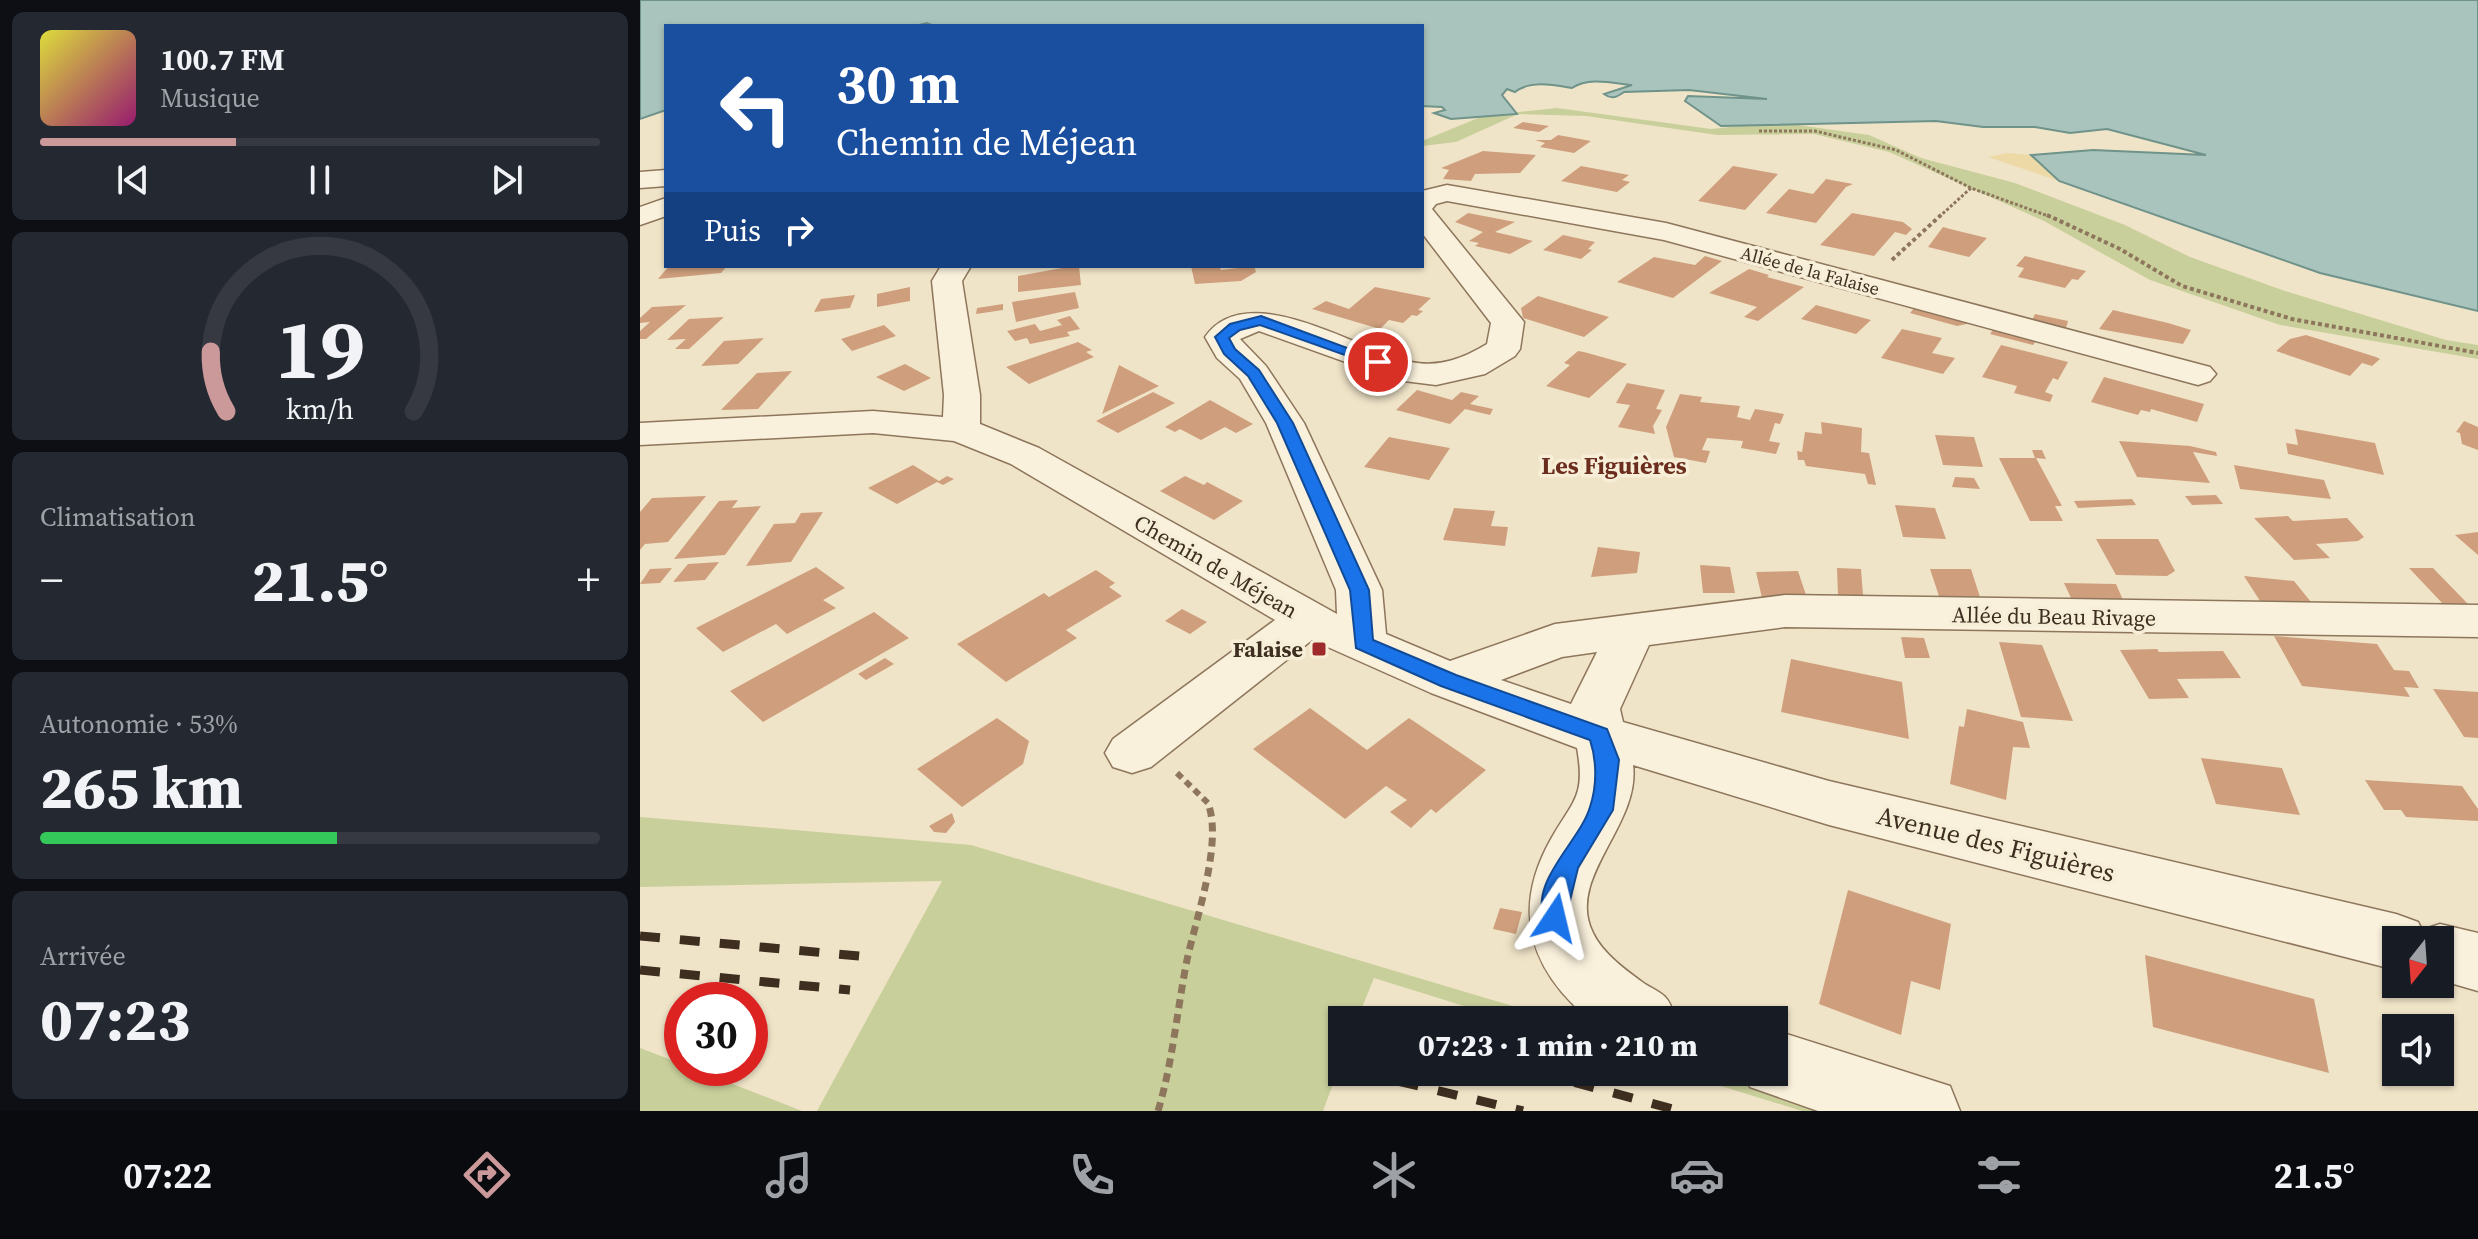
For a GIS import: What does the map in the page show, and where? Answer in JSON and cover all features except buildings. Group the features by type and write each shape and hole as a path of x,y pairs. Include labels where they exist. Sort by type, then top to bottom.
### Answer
{"street":[{"path":"640,180 664,178"},
{"name":"Allée de la Falaise","path":"1424,201 1447,193 1666,232 2198,374"},
{"path":"640,217 664,207"},
{"path":"1363,644 1359,590 1285,423 1254,373 1229,351 1222,337 1235,327 1261,320 1408,373 1436,374 1473,367 1503,349 1508,322 1424,217"},
{"path":"955,268 947,281 962,395 961,430"},
{"name":"Chemin de Méjean","path":"640,434 873,422 961,430 1025,456 1308,619 1449,680 1599,735"},
{"name":"Allée du Beau Rivage","path":"1449,680 1555,641 1785,611 2478,621"},
{"path":"1132,753 1308,619"},
{"path":"1622,1006 1571,956 1555,918 1558,890 1568,864 1602,810 1608,760 1594,709 1631,632"},
{"name":"Avenue des Figuières","path":"1599,735 1829,803 2382,938"},
{"path":"2454,956 2478,962"},
{"path":"1788,1067 1925,1111"}],"path":[{"path":"1759,131 1815,131 1896,150 1971,188 2054,218 2129,254 2152,271 2208,294 2292,319 2417,342 2449,344 2478,353"},
{"path":"1864,285 1971,188"},
{"path":"1132,753 1176,771 1210,805 1210,866 1187,960 1168,1078 1158,1111"}],"green space":[{"path":"1557,108 1711,129 1777,122 1869,135 1921,158 2015,183 2125,225 2190,257 2285,291 2446,340 2478,345 2478,359 2280,325 2150,280 2044,221 1889,152 1814,134 1717,135 1586,116 1518,114 1456,142 1424,146 1424,140 1483,116"},
{"path":"640,817 971,845 1513,1006 1464,1006 1374,978 1363,1006 1328,1006 1328,1086 1332,1086 1323,1111 817,1111 942,881 640,887"},
{"path":"640,1048 664,1057 664,1086 738,1086 802,1111 640,1111"},
{"path":"1721,1086 1782,1086 1867,1111 1802,1111"}],"sand":[{"path":"2007,153 2031,155 2059,181 1988,157"}],"water":[{"path":"640,0 2478,0 2478,311 2320,273 2059,181 2031,155 2093,150 2206,155 2107,129 2070,133 2035,127 1983,127 1936,121 1721,126 1685,101 1688,96 1767,99 1689,90 1624,92 1612,97 1604,94 1632,85 1601,82 1572,88 1542,84 1515,92 1507,89 1502,95 1517,114 1451,119 1434,113 1445,110 1442,107 1424,106 1424,24 664,24 664,111 640,119"}],"railway":[{"path":"640,936 870,957"},
{"path":"640,970 850,990"},
{"path":"1419,1086 1523,1111"},
{"path":"1588,1086 1680,1111"}],"place":[{"name":"Falaise","path":"1319,649"}],"district":[{"name":"Les Figuières","path":"1614,466"}],"route":[{"path":"1378,362 1261,320 1235,327 1222,337 1229,351 1254,373 1285,423 1359,590 1363,644 1449,680 1599,735 1608,760 1602,810 1568,864 1558,890 1555,918"}]}
